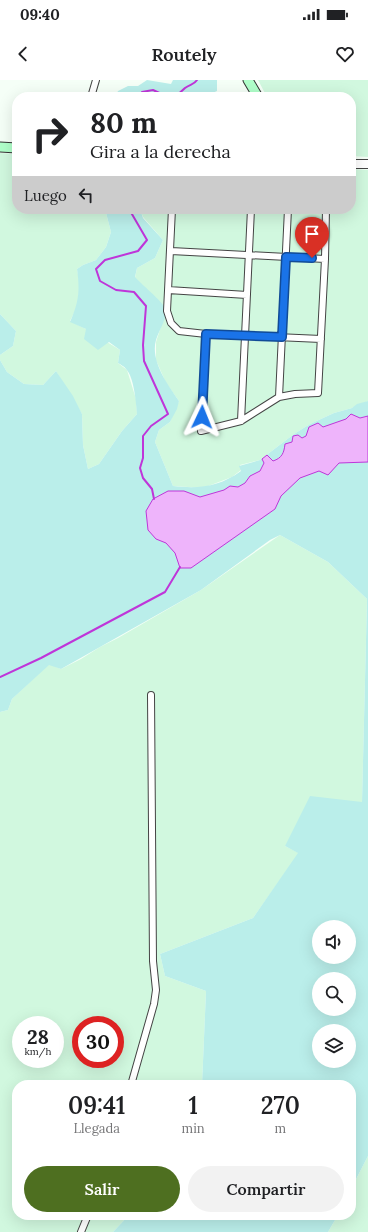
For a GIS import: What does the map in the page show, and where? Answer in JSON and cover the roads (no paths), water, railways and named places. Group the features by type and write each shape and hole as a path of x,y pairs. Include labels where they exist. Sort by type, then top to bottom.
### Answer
{"main road":[{"path":"248,80 254,92"},
{"path":"0,147 12,148"}],"street":[{"path":"92,92 96,80"},
{"path":"356,164 368,164"},
{"path":"172,214 167,311 172,323 179,331 206,334 321,339"},
{"path":"241,421 251,214"},
{"path":"279,397 288,214"},
{"path":"206,334 201,431 241,421 279,397 295,394 318,393 326,214"},
{"path":"171,251 325,259"},
{"path":"168,290 247,295"},
{"path":"132,1080 154,1004 156,990 153,961 151,695"},
{"path":"81,1232 86,1220"}],"waterway":[{"path":"181,92 197,80"},
{"path":"142,92 153,90 157,92"},
{"path":"132,214 147,240 138,251 105,260 96,269 100,281 116,290 134,292 146,306 143,345 144,361 168,414 151,426 143,436 143,458 140,468 143,478 152,489 154,499"},
{"path":"0,677 41,658 165,592 180,567"}]}
